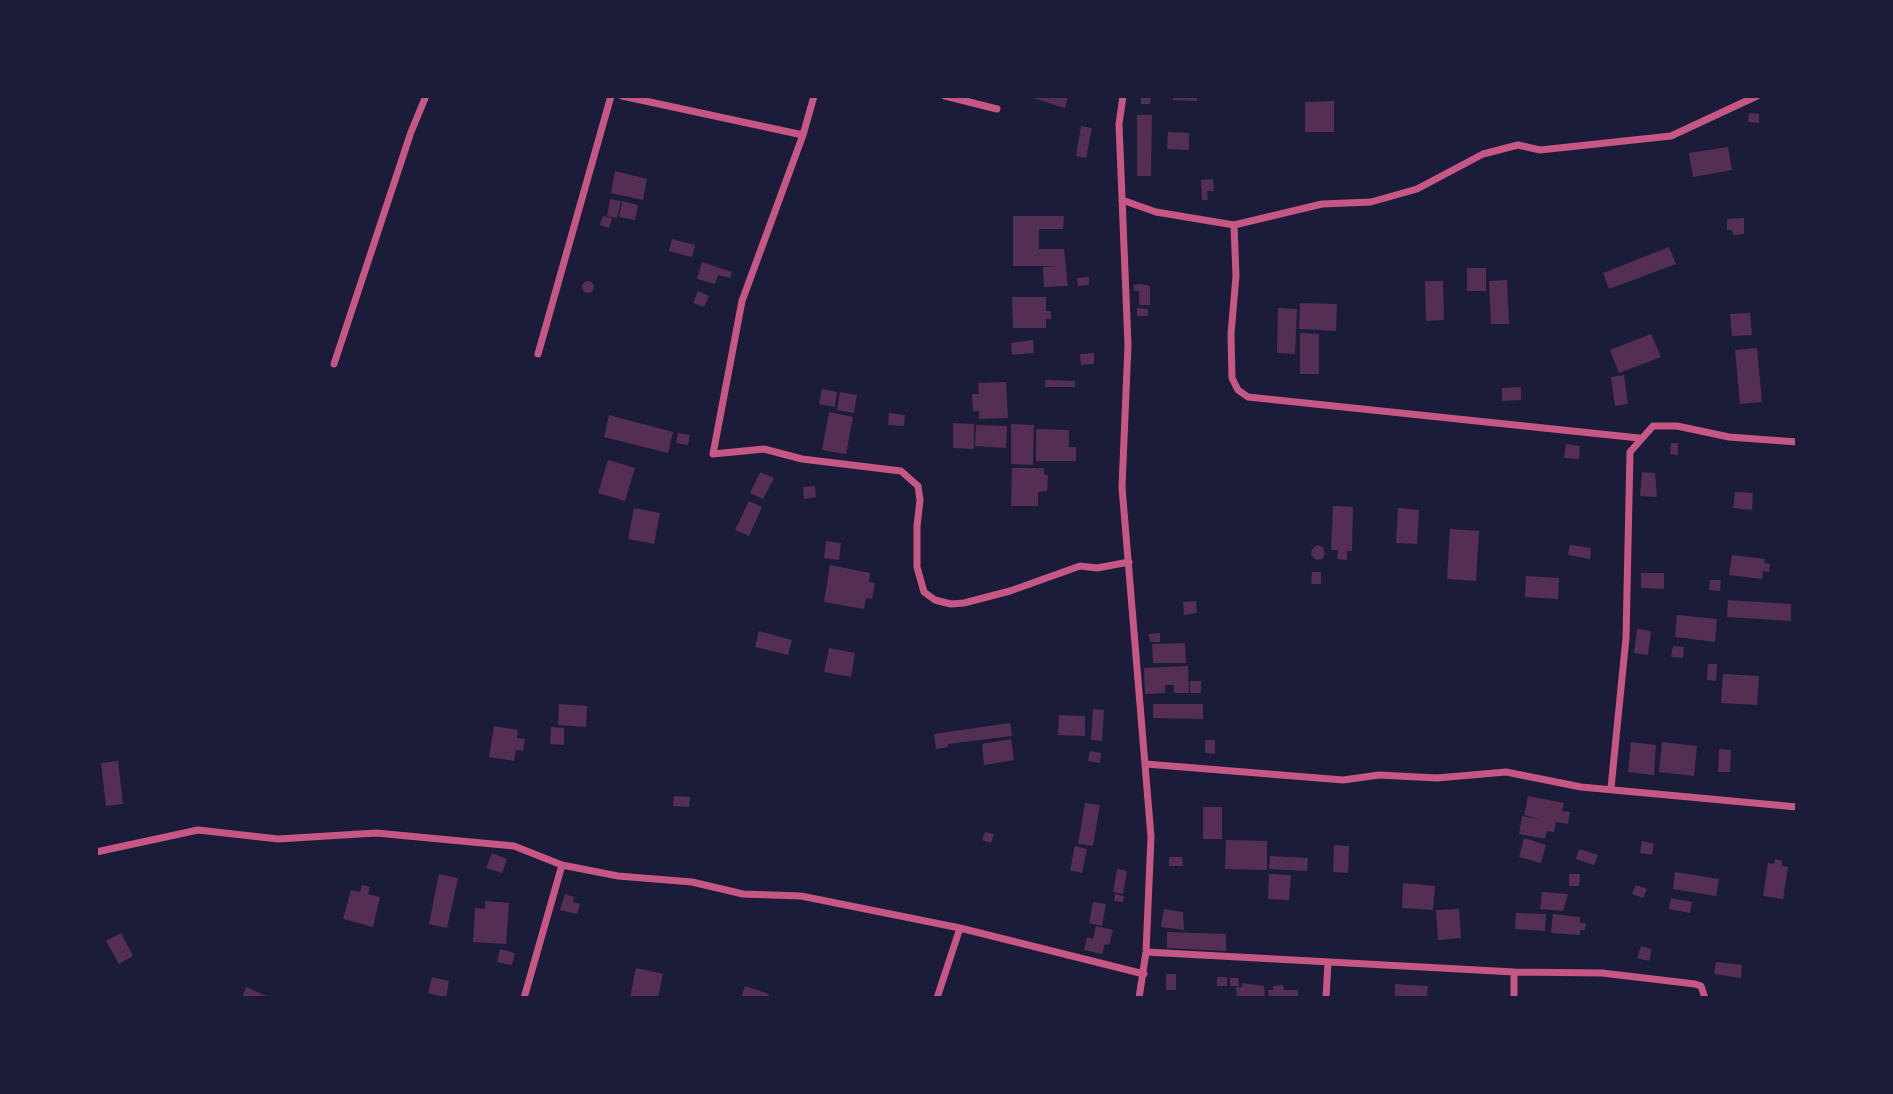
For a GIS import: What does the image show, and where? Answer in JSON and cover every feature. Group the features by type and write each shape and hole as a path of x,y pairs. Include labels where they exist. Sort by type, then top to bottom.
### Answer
{"street":[{"path":"334,364 411,132 426,96"},
{"path":"538,354 611,96"},
{"path":"622,96 803,135"},
{"path":"814,96 803,135 742,300 713,454 764,449 802,459 901,471 918,486 917,567 924,592 935,600 951,604 964,603 1010,591 1080,566 1097,568 1129,562"},
{"path":"946,96 997,109"},
{"path":"1123,96 1119,124 1128,345 1122,487 1152,837 1146,953 1139,998"},
{"path":"1122,200 1156,212 1234,225 1322,204 1371,202 1417,189 1483,154 1517,145 1540,150 1671,136 1757,96"},
{"path":"1234,225 1237,276 1232,377 1238,390 1248,397 1639,438"},
{"path":"1611,788 1626,638 1627,490 1630,452 1639,438 1653,426 1677,426 1729,437 1797,442"},
{"path":"1146,764 1343,780 1379,775 1437,779 1506,772 1581,787 1797,807"},
{"path":"96,852 198,830 278,839 376,833 514,846 562,866 618,876 692,882 743,894 801,897 960,928 1143,974"},
{"path":"524,998 562,866"},
{"path":"937,998 960,928"},
{"path":"1146,953 1514,972 1602,973 1695,984 1701,986 1705,998"},
{"path":"1326,998 1328,962"},
{"path":"1514,972 1514,998"}],"building":[{"path":"1026,96 1068,96 1065,108"},
{"path":"1141,96 1151,96 1150,104 1141,104"},
{"path":"1173,96 1197,96 1197,101 1173,100"},
{"path":"1334,101 1334,132 1305,132 1305,102"},
{"path":"1749,113 1759,114 1759,123 1748,122"},
{"path":"1137,115 1152,115 1151,176 1137,176"},
{"path":"1081,126 1092,128 1086,158 1076,156"},
{"path":"1168,132 1189,133 1189,150 1167,149"},
{"path":"1728,147 1732,170 1693,177 1689,153"},
{"path":"615,171 647,179 643,200 611,193"},
{"path":"1213,179 1214,191 1207,191 1208,200 1202,200 1201,180"},
{"path":"610,199 621,201 617,218 607,216"},
{"path":"622,201 638,205 635,220 619,217"},
{"path":"603,216 612,218 609,228 600,225"},
{"path":"1013,216 1064,216 1063,229 1039,229 1039,249 1064,249 1068,286 1044,287 1043,267 1058,266 1013,266"},
{"path":"1744,218 1744,234 1733,235 1732,230 1727,230 1727,219"},
{"path":"672,239 695,245 692,257 669,251"},
{"path":"1669,247 1676,264 1609,289 1603,273"},
{"path":"702,262 732,272 730,278 718,275 715,284 697,279"},
{"path":"1467,268 1486,268 1486,291 1467,291"},
{"path":"1089,277 1089,285 1078,286 1077,278"},
{"path":"1507,280 1509,324 1491,324 1489,281"},
{"path":"1425,281 1443,281 1444,320 1426,321"},
{"path":"583,282 593,282 593,292 583,292"},
{"path":"1134,285 1150,286 1150,305 1139,305 1139,291 1134,291"},
{"path":"698,291 709,296 704,307 693,303"},
{"path":"1012,297 1046,297 1046,311 1051,311 1051,319 1046,319 1046,328 1013,328"},
{"path":"1300,303 1337,304 1336,331 1299,329"},
{"path":"1137,308 1148,309 1148,316 1137,316"},
{"path":"1278,308 1297,309 1295,354 1277,353"},
{"path":"1750,313 1752,335 1732,336 1730,314"},
{"path":"1300,333 1319,334 1319,374 1300,374"},
{"path":"1651,334 1661,357 1619,373 1610,350"},
{"path":"1033,340 1034,353 1012,355 1011,343"},
{"path":"1757,348 1762,402 1740,404 1735,350"},
{"path":"1094,353 1094,364 1081,365 1080,354"},
{"path":"1624,375 1628,404 1615,406 1611,377"},
{"path":"1045,380 1075,381 1075,387 1045,387"},
{"path":"1006,382 1008,418 979,419 979,411 973,411 972,394 979,394 978,383"},
{"path":"1521,387 1521,400 1502,401 1502,388"},
{"path":"822,389 837,392 835,407 819,404"},
{"path":"840,392 857,395 854,413 837,410"},
{"path":"829,412 853,417 846,454 822,450"},
{"path":"889,413 905,415 904,426 888,425"},
{"path":"609,415 673,432 668,453 604,437"},
{"path":"953,423 974,424 974,449 953,448"},
{"path":"1011,424 1034,425 1033,465 1011,464"},
{"path":"976,425 1007,426 1006,448 975,446"},
{"path":"1036,429 1069,430 1069,447 1076,447 1076,461 1036,461"},
{"path":"678,433 690,435 688,445 676,443"},
{"path":"1671,443 1678,443 1678,455 1670,454"},
{"path":"1566,444 1580,446 1579,459 1564,458"},
{"path":"608,460 635,468 625,501 598,493"},
{"path":"1012,468 1044,468 1044,475 1048,475 1047,491 1038,492 1038,506 1011,506"},
{"path":"760,472 774,478 763,499 750,493"},
{"path":"1642,472 1655,473 1657,497 1640,496"},
{"path":"815,486 816,497 804,499 803,487"},
{"path":"1735,492 1753,493 1752,510 1733,508"},
{"path":"749,501 762,507 749,536 735,530"},
{"path":"1333,506 1353,507 1352,551 1347,551 1347,560 1337,559 1338,550 1331,550"},
{"path":"634,508 660,513 654,544 628,539"},
{"path":"1398,508 1419,510 1417,544 1396,543"},
{"path":"1450,529 1479,531 1476,581 1447,579"},
{"path":"826,541 841,543 839,560 824,558"},
{"path":"1317,545 1323,547 1325,554 1322,559 1316,560 1311,555 1312,549"},
{"path":"1570,545 1591,548 1590,559 1568,555"},
{"path":"1732,555 1765,559 1764,563 1770,564 1769,572 1763,571 1762,579 1729,575"},
{"path":"830,565 870,573 869,582 875,583 872,599 866,598 864,609 824,602"},
{"path":"1312,572 1321,572 1321,584 1311,584"},
{"path":"1641,573 1664,573 1664,589 1641,588"},
{"path":"1526,576 1559,578 1558,599 1525,597"},
{"path":"1710,580 1721,580 1720,591 1709,590"},
{"path":"1728,600 1791,604 1791,621 1727,617"},
{"path":"1196,601 1197,613 1184,615 1183,602"},
{"path":"1677,615 1717,619 1715,642 1675,637"},
{"path":"1637,629 1651,631 1648,655 1634,653"},
{"path":"759,631 792,640 788,655 755,647"},
{"path":"1160,633 1160,642 1150,642 1149,634"},
{"path":"1185,643 1186,663 1153,663 1152,644"},
{"path":"1673,646 1684,647 1683,658 1671,657"},
{"path":"829,648 855,653 851,677 824,672"},
{"path":"1708,664 1717,664 1716,681 1707,680"},
{"path":"1188,666 1189,693 1174,693 1174,685 1165,685 1165,693 1145,694 1144,668"},
{"path":"1723,674 1759,676 1757,705 1721,703"},
{"path":"1190,681 1201,681 1201,693 1190,693"},
{"path":"559,704 587,706 586,727 558,725"},
{"path":"1153,704 1203,704 1203,719 1153,718"},
{"path":"1093,709 1104,710 1102,741 1091,740"},
{"path":"1059,715 1085,716 1085,736 1058,735"},
{"path":"1010,723 1012,736 948,744 948,747 936,749 934,734"},
{"path":"494,726 518,730 517,738 525,739 523,751 516,750 514,761 489,757"},
{"path":"551,727 564,728 564,745 550,744"},
{"path":"1011,739 1014,760 984,765 982,744"},
{"path":"1205,740 1215,740 1215,754 1205,753"},
{"path":"1631,742 1656,745 1654,775 1628,772"},
{"path":"1662,742 1697,746 1694,776 1659,772"},
{"path":"1719,749 1731,750 1730,772 1718,772"},
{"path":"1090,751 1101,753 1100,763 1088,761"},
{"path":"118,761 123,804 106,806 101,763"},
{"path":"674,796 690,797 689,807 673,806"},
{"path":"1528,796 1564,803 1562,811 1570,812 1568,824 1556,822 1554,832 1547,831 1545,839 1519,834 1522,816 1543,820 1524,815"},
{"path":"1085,803 1100,805 1093,846 1078,844"},
{"path":"1203,807 1222,807 1222,839 1203,839"},
{"path":"985,832 994,834 991,843 982,840"},
{"path":"1524,838 1546,845 1541,863 1519,857"},
{"path":"1226,840 1267,841 1267,870 1225,869"},
{"path":"1642,841 1654,844 1652,855 1640,853"},
{"path":"1334,845 1349,846 1348,873 1333,872"},
{"path":"1075,846 1087,849 1082,873 1070,870"},
{"path":"1579,849 1598,855 1594,865 1576,859"},
{"path":"492,853 507,859 502,873 486,868"},
{"path":"1270,856 1308,858 1307,871 1269,869"},
{"path":"1169,857 1182,857 1183,866 1169,866"},
{"path":"1775,859 1782,861 1782,866 1788,867 1783,899 1763,896 1768,863 1774,864"},
{"path":"1117,869 1127,871 1123,894 1113,892"},
{"path":"1675,872 1719,879 1716,896 1673,889"},
{"path":"439,874 458,878 447,928 429,924"},
{"path":"1269,874 1291,875 1289,900 1268,899"},
{"path":"1569,874 1580,874 1579,886 1569,886"},
{"path":"1403,883 1435,886 1433,910 1402,908"},
{"path":"362,885 370,887 368,894 380,897 373,927 343,919 351,890 360,892"},
{"path":"1636,885 1647,889 1643,898 1632,894"},
{"path":"1542,892 1568,894 1563,911 1540,909"},
{"path":"565,894 574,897 573,902 580,904 577,914 560,910"},
{"path":"1115,894 1124,896 1123,902 1114,901"},
{"path":"1671,898 1692,902 1690,913 1669,909"},
{"path":"485,901 509,903 506,944 473,942 475,908 485,909"},
{"path":"1093,902 1106,904 1102,926 1089,923"},
{"path":"1164,909 1183,912 1184,930 1161,927"},
{"path":"1459,909 1461,938 1438,940 1436,910"},
{"path":"1516,913 1546,914 1545,931 1515,929"},
{"path":"1553,914 1580,917 1580,923 1586,923 1585,930 1580,930 1580,935 1551,933"},
{"path":"1096,926 1113,930 1109,945 1105,944 1102,954 1084,950 1087,937 1093,939"},
{"path":"1167,932 1226,934 1226,951 1167,948"},
{"path":"121,933 133,956 119,964 106,941"},
{"path":"1641,946 1652,949 1649,961 1637,958"},
{"path":"500,949 515,953 512,965 497,962"},
{"path":"1716,962 1742,965 1741,978 1714,974"},
{"path":"636,968 663,974 658,998 630,998"},
{"path":"1166,974 1176,974 1176,990 1166,990"},
{"path":"432,977 449,981 446,998 428,993"},
{"path":"1217,977 1227,977 1227,986 1217,986"},
{"path":"1230,978 1238,978 1239,986 1230,986"},
{"path":"1242,983 1264,986 1265,998 1237,998 1236,987 1242,987"},
{"path":"1395,984 1428,986 1427,997 1395,998"},
{"path":"1283,985 1284,990 1298,990 1298,998 1269,998 1268,990 1273,990 1273,986"},
{"path":"745,986 769,994 768,998 741,998"},
{"path":"246,987 271,998 242,998"}]}
